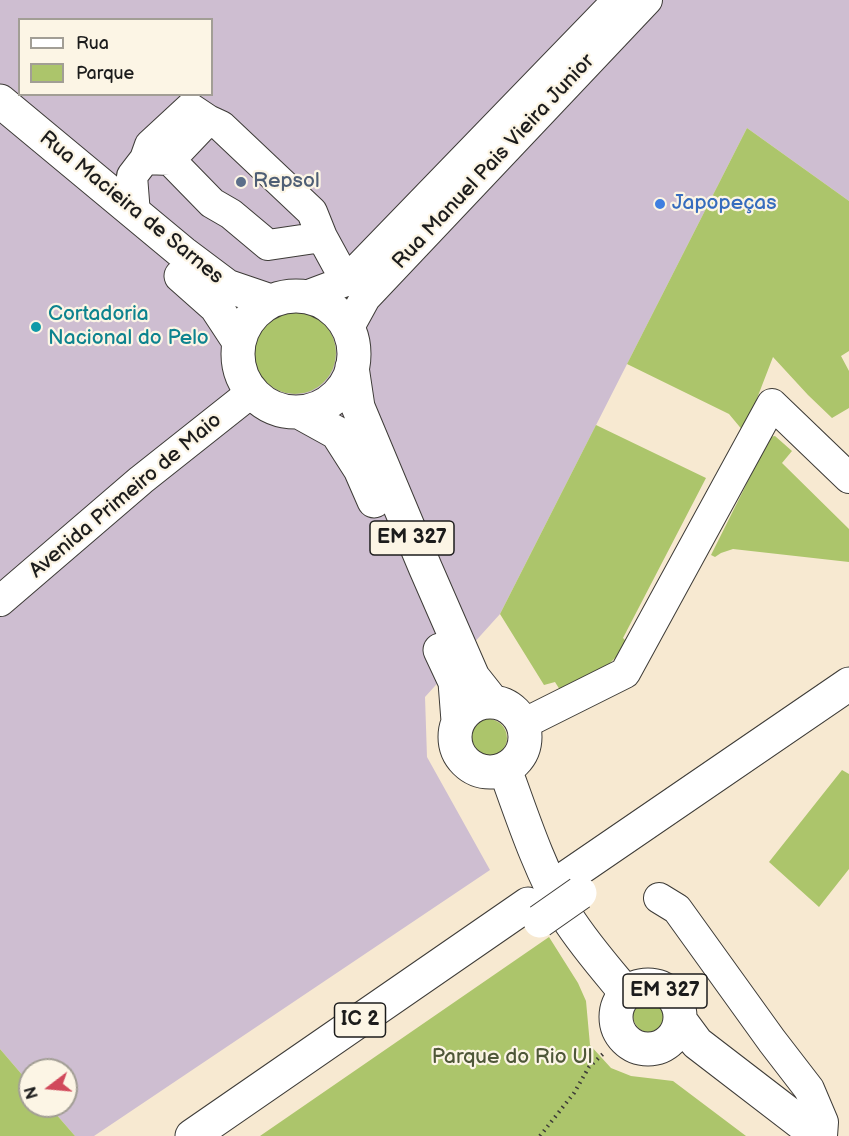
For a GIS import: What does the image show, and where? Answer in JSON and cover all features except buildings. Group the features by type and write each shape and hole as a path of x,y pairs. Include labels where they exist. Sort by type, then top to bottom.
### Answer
{"main road":[{"name":"Rua Macieira de Sarnes","path":"0,101 183,253 227,286 271,301"},
{"name":"Rua Macieira de Sarnes","path":"0,124 216,307 239,342"},
{"path":"252,392 242,376 238,359 239,342 246,325 256,311 271,301 288,296 306,296 323,302 337,313 348,329"},
{"name":"EM 327","path":"348,329 354,348 352,367 358,407 473,677 492,701 511,708 523,724"},
{"path":"299,412 316,408 332,400 345,385 352,367"},
{"name":"EM 327","path":"252,392 265,403 281,410 299,412 337,433 360,469 455,682 458,721 455,742 458,753 473,768 483,772 505,769 540,864 555,895 568,919 626,993"},
{"name":"IC 2","path":"227,1136 849,684"},
{"path":"458,721 472,706 492,701"},
{"name":"IC 2","path":"573,885 849,705"},
{"path":"505,769 521,755 525,734 523,724"},
{"name":"IC 2","path":"192,1136 534,912"},
{"name":"EM 327","path":"643,985 653,986 662,988 676,1001 680,1020 673,1037 666,1044 657,1048 638,1048 622,1037 618,1029 616,1010 626,993 643,985"},
{"name":"EM 327","path":"680,1020 697,1043 820,1136"},
{"name":"EM 327","path":"657,1048 685,1060 784,1136"}],"street":[{"name":"Rua Manuel Pais Vieira Junior","path":"306,296 346,281 618,0"},
{"name":"Rua Manuel Pais Vieira Junior","path":"348,329 365,298 647,0"},
{"path":"135,213 132,176 158,160 208,120 221,126 312,212 322,237 346,281"},
{"path":"158,160 212,203 222,226 252,250 268,245 322,237"},
{"name":"Avenida Primeiro de Maio","path":"0,601 141,480 252,392"},
{"path":"523,724 625,673 772,404 849,478"},
{"path":"659,898 677,909 809,1089 823,1122 820,1136"}],"path":[{"path":"540,1136 574,1093 589,1067 604,1053"}],"shaded area":[{"path":"0,0 849,0 849,201 747,128 500,614 425,697 427,757 490,870 94,1136 75,1136 59,1118 78,1118 78,1058 18,1058 18,1070 0,1049"}],"green space":[{"path":"747,128 849,201 849,351 841,356 849,371 849,408 832,418 773,357 744,432 729,414 627,364"},
{"path":"295,312 311,315 324,324 333,337 336,353 333,369 324,382 311,391 295,394 279,391 266,382 257,369 254,353 257,337 266,324 279,315"},
{"path":"596,425 706,478 623,638 629,644 607,666 560,690 555,682 544,685 500,614"},
{"path":"775,436 792,451 782,463 849,529 849,562 733,549 715,557 711,555 770,437"},
{"path":"488,719 501,725 507,738 501,751 488,757 475,751 469,738 475,725"},
{"path":"842,770 849,774 849,869 819,907 769,862"},
{"name":"Parque do Rio Ul","path":"549,937 578,983 586,1001 590,1045 611,1068 631,1076 673,1081 746,1136 260,1136"},
{"path":"651,997 664,1002 669,1015 664,1028 651,1033 638,1028 633,1015 638,1002"},
{"path":"0,1049 18,1070 18,1118 59,1118 75,1136 0,1136"}],"place":[{"name":"Repsol","path":"241,182"},
{"name":"Japopeças","path":"660,204"},
{"name":"Cortadoria Nacional do Pelo","path":"36,327"}]}
